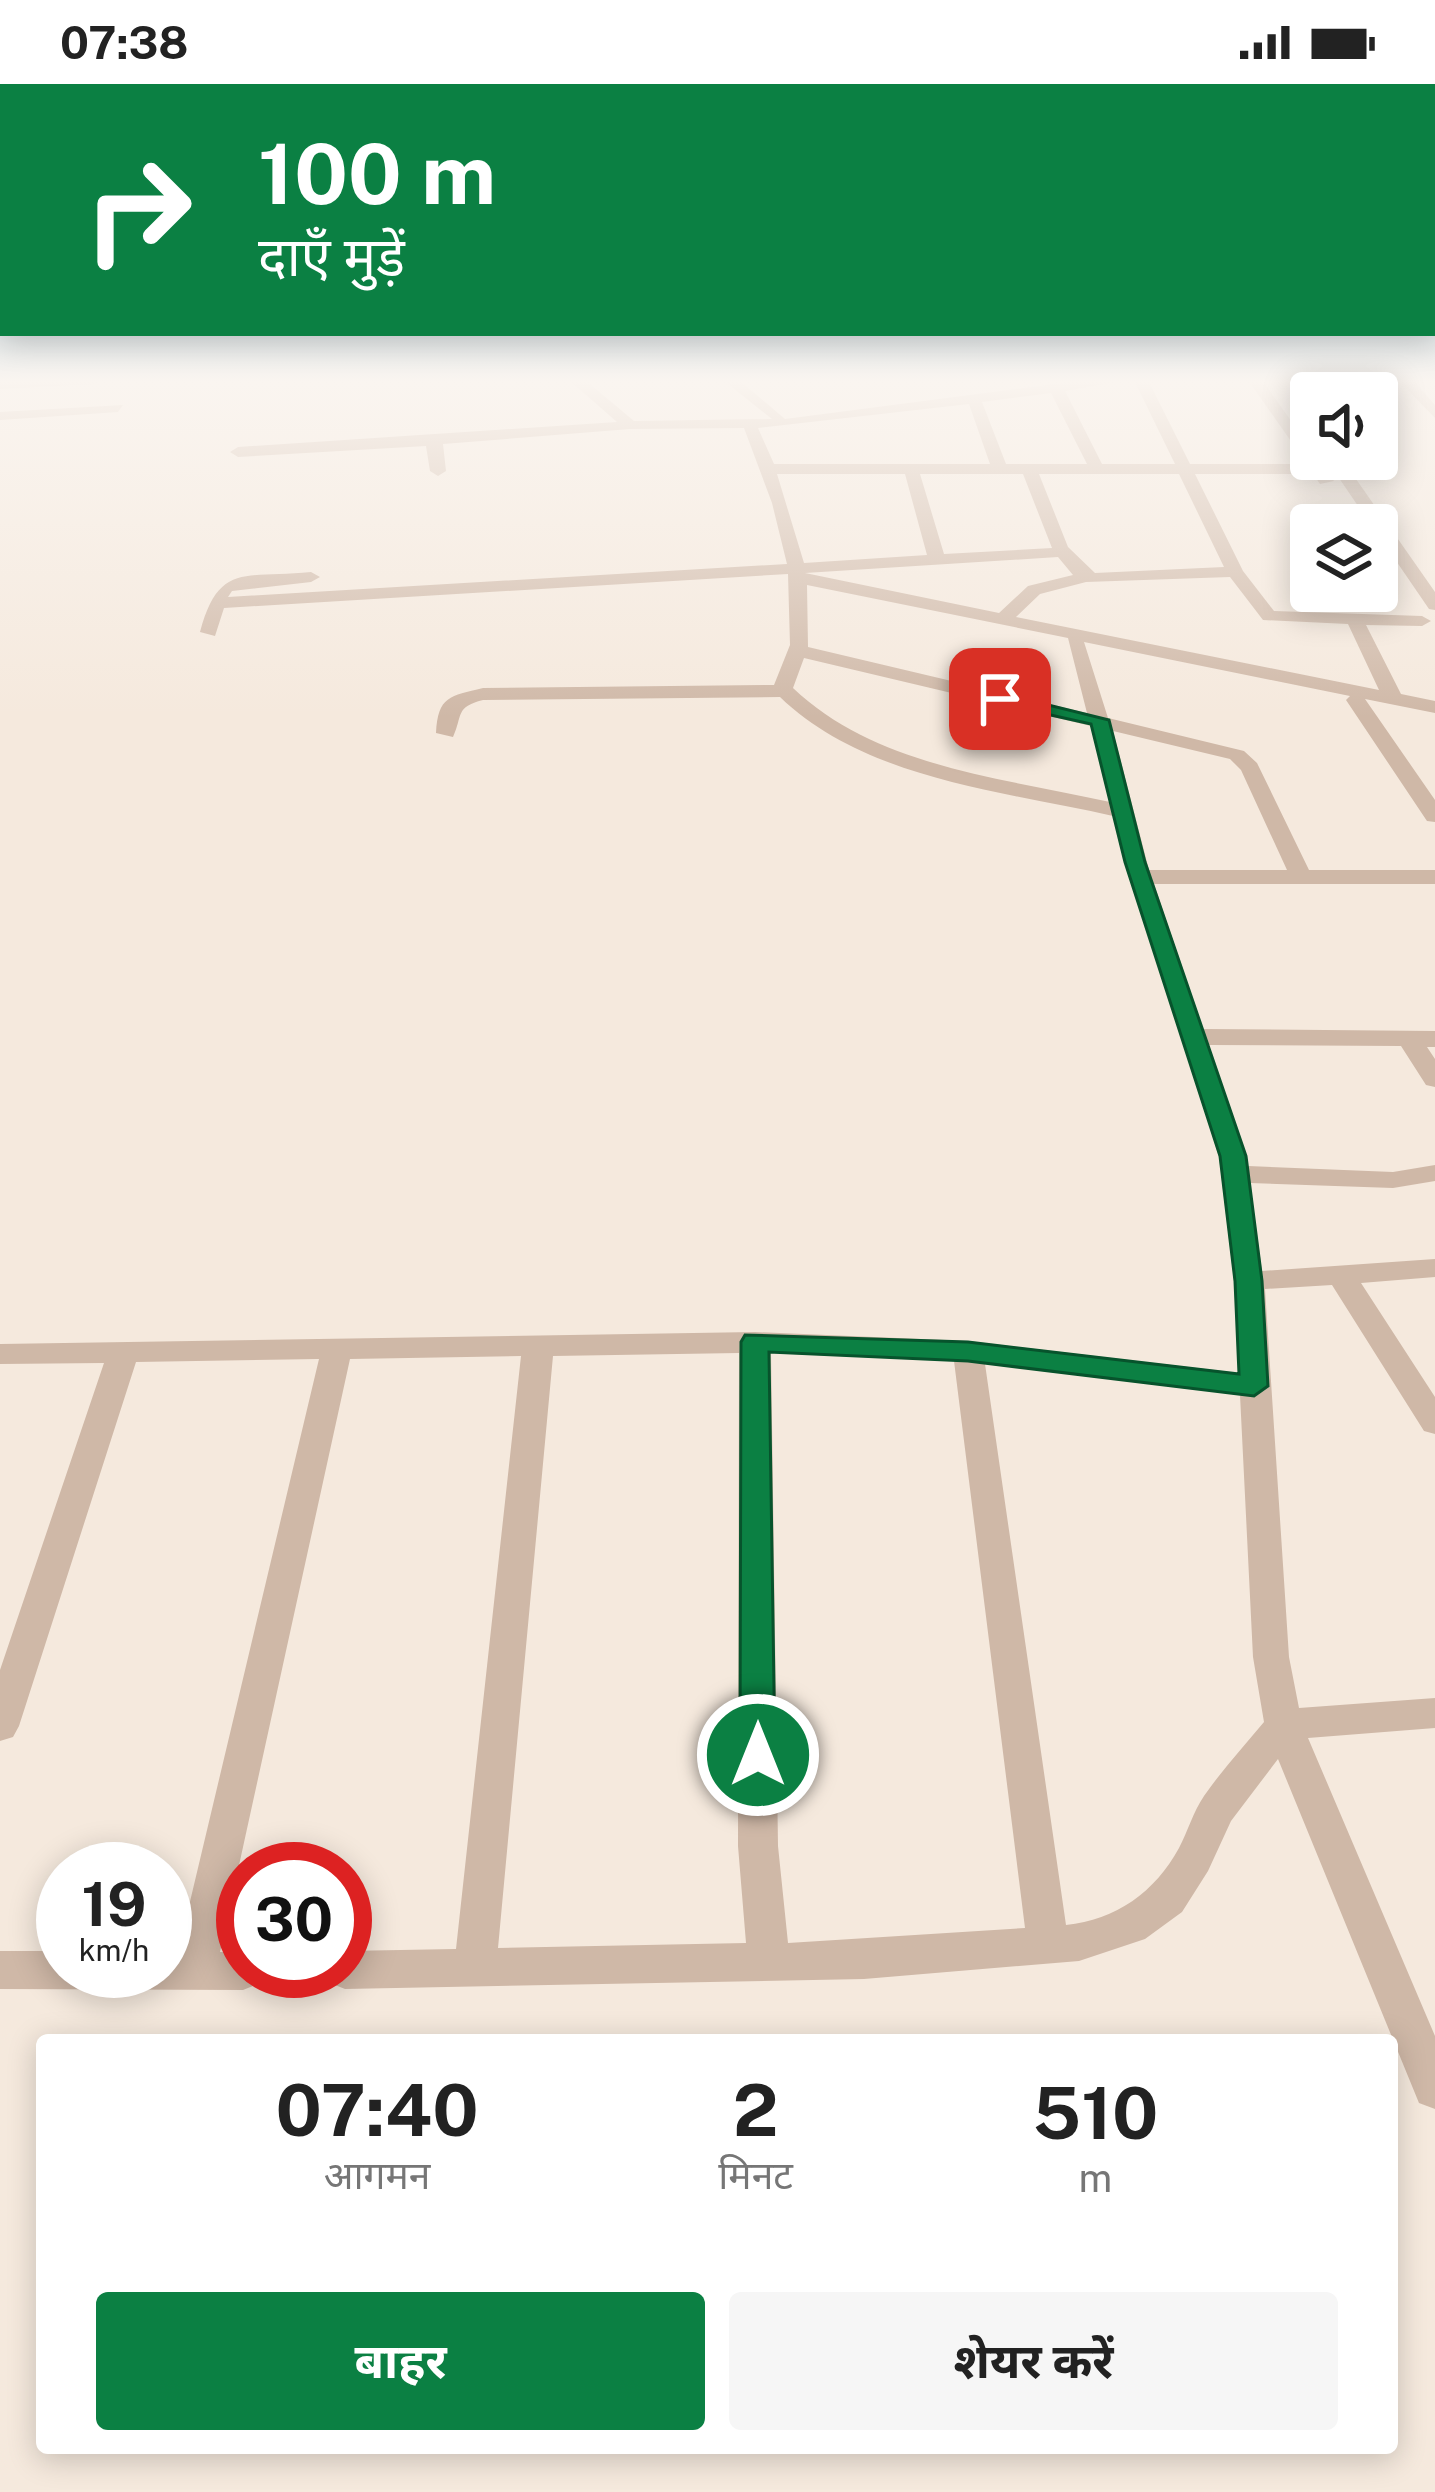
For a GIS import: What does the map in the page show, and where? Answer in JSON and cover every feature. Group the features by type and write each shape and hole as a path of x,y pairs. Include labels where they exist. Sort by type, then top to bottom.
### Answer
{"street":[{"path":"775,492 797,578 799,651 789,664 785,691"},
{"path":"918,492 938,559"},
{"path":"1039,492 1064,552 1078,573 1088,576"},
{"path":"1196,492 1235,572 1269,616 1354,620 1428,613"},
{"path":"1345,492 1428,613 1435,639"},
{"path":"209,632 217,603 449,589 797,578 938,559 1064,552"},
{"path":"1004,618 1034,590 1088,576 1235,572"},
{"path":"797,578 1435,707"},
{"path":"797,578 1435,718"},
{"path":"1398,579 1428,613"},
{"path":"1354,620 1393,698"},
{"path":"1075,642 1140,878 1233,1156 1249,1281 1271,1657 1282,1725 1435,2088"},
{"path":"799,651 1237,755 1250,767 1301,877"},
{"path":"446,733 447,711 458,700 483,694 614,689 785,691 821,724 882,753 1123,812"},
{"path":"1356,700 1435,816"},
{"path":"1140,878 1435,877"},
{"path":"1191,1037 1422,1039 1435,1079"},
{"path":"1235,1174 1393,1180 1435,1173"},
{"path":"1249,1281 1435,1268"},
{"path":"1341,1274 1435,1423"},
{"path":"0,1354 755,1342 968,1352 1254,1386"},
{"path":"755,1342 758,1846 770,1961"},
{"path":"195,1971 337,1347"},
{"path":"475,1967 538,1347"},
{"path":"968,1352 1048,1946"},
{"path":"0,1726 123,1354"},
{"path":"372,1969 887,1958 1079,1942 1130,1926 1168,1899 1194,1859 1215,1811 1282,1725 1435,1713"},
{"path":"0,1970 216,1971"}],"route":[{"path":"758,1755 755,1342 968,1352 1254,1386 1249,1281 1233,1156 1135,862 1100,720 1000,699"}]}
